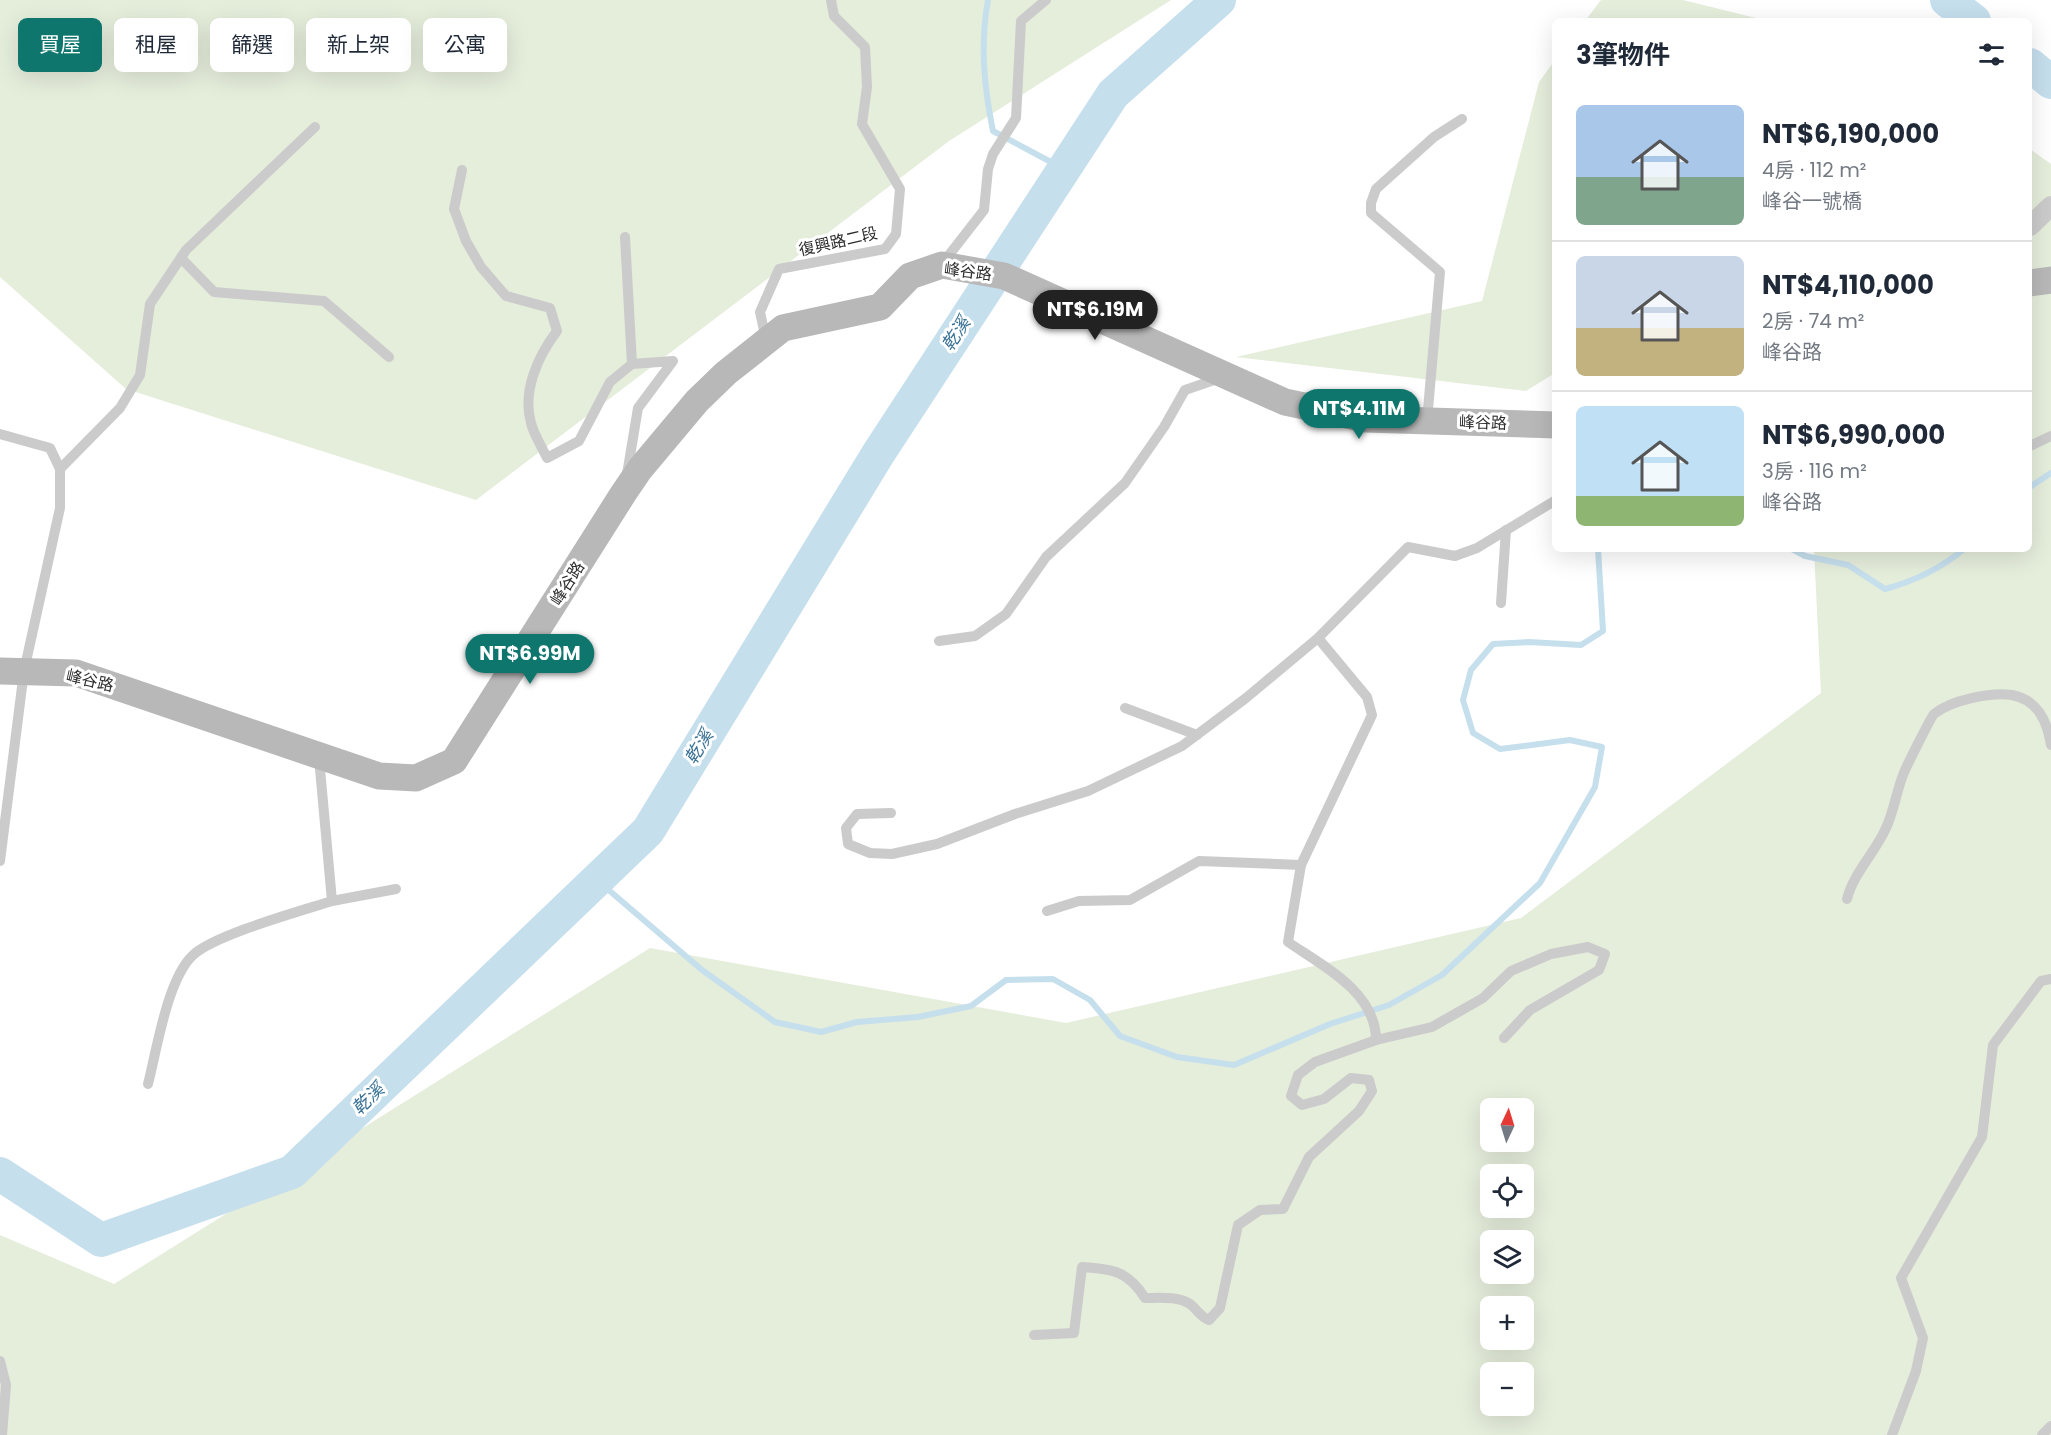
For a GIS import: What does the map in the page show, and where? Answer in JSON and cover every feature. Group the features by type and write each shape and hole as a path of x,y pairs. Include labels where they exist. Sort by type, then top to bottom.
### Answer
{"street":[{"path":"2032,224 2051,206"},
{"name":"峰谷路","path":"12,671 86,676 379,776 416,778 454,761 623,494 640,469 697,401 726,373 783,328 880,307 910,276 943,265 1004,276 1285,402 1366,419 1552,426"},
{"path":"2032,283 2051,280"}],"lane":[{"name":"復興路二段","path":"766,341 760,312 779,270 885,249 896,234 900,189 862,124 867,87 865,47 834,16 831,0"},
{"path":"943,265 984,210 988,169 997,148 1016,118 1021,21 1046,0"},
{"path":"1427,421 1440,272 1371,213 1371,203 1376,189 1434,137 1462,118"},
{"path":"60,469 120,408 140,375 150,304 181,258 228,208 315,127"},
{"path":"462,170 454,209 466,241 481,267 506,296 550,308 557,331 540,353 529,392 530,422 547,458 579,441 610,382 632,364 674,361 638,408 623,494"},
{"path":"625,237 632,364"},
{"path":"181,258 214,292 324,301 389,357"},
{"path":"939,640 975,636 1006,614 1046,557 1125,483 1164,427 1185,390 1215,371"},
{"path":"0,434 50,448 60,469 60,508 12,671 0,861"},
{"path":"2032,445 2051,435"},
{"path":"891,813 857,814 846,828 848,844 870,853 892,854 937,844 1015,814 1088,791 1182,746 1197,735 1318,638 1408,547 1455,556 1477,548 1552,502"},
{"path":"1501,603 1506,530"},
{"path":"1318,638 1367,697 1372,715 1301,865 1288,942 1348,982 1376,1022 1376,1040"},
{"path":"1846,899 1851,882 1886,830 1898,800 1903,775 1933,715 1972,697 1999,693 2024,697 2040,712 2048,727 2051,745"},
{"path":"1125,708 1197,735"},
{"path":"318,755 332,901"},
{"path":"1047,911 1079,901 1130,900 1199,861 1301,865"},
{"path":"148,1084 172,989 192,955 223,938 332,901 396,889"},
{"path":"1034,1335 1074,1333 1082,1267 1122,1272 1136,1283 1145,1298 1174,1299 1190,1304 1199,1316 1209,1320 1220,1308 1238,1225 1260,1210 1283,1209 1309,1157 1359,1111 1371,1091 1369,1080 1351,1078 1324,1099 1302,1105 1291,1096 1298,1075 1315,1062 1376,1040 1432,1027 1483,998 1512,971 1551,954 1588,947 1605,954 1599,970 1530,1010 1504,1038"},
{"path":"1892,1435 1916,1371 1923,1338 1901,1278 1982,1137 1993,1045 2041,981 2051,980"},
{"path":"0,1361 6,1385 2,1435"},
{"path":"2042,1435 2051,1426"}],"green space":[{"path":"0,0 1171,0 949,141 476,500 126,389 0,277"},
{"path":"1601,0 1683,0 1756,18 1587,18"},
{"path":"1552,64 1552,375 1526,391 1236,357 1482,301 1539,82"},
{"path":"2032,150 2051,164 2051,1435 0,1435 0,1235 114,1284 650,948 1066,1023 1521,918 1821,693 1814,552 2032,552"}],"waterway":[{"path":"988,0 984,33 984,66 993,131 1064,169"},
{"name":"乾溪","path":"0,1174 101,1240 292,1172 648,831 878,454 1113,94 1219,0"},
{"name":"乾溪","path":"1947,0 1970,18"},
{"name":"乾溪","path":"2032,67 2051,82"},
{"path":"2032,486 2051,473"},
{"path":"597,880 702,970 775,1022 821,1032 857,1022 918,1017 971,1006 1006,980 1053,979 1090,1000 1120,1036 1177,1057 1234,1065 1330,1024 1389,1005 1442,975 1540,883 1595,787 1602,747 1570,740 1500,749 1473,733 1463,700 1471,670 1493,644 1529,642 1581,645 1603,631 1598,552"},
{"path":"1798,552 1805,556 1848,565 1885,589 1927,574 1960,552"}]}
